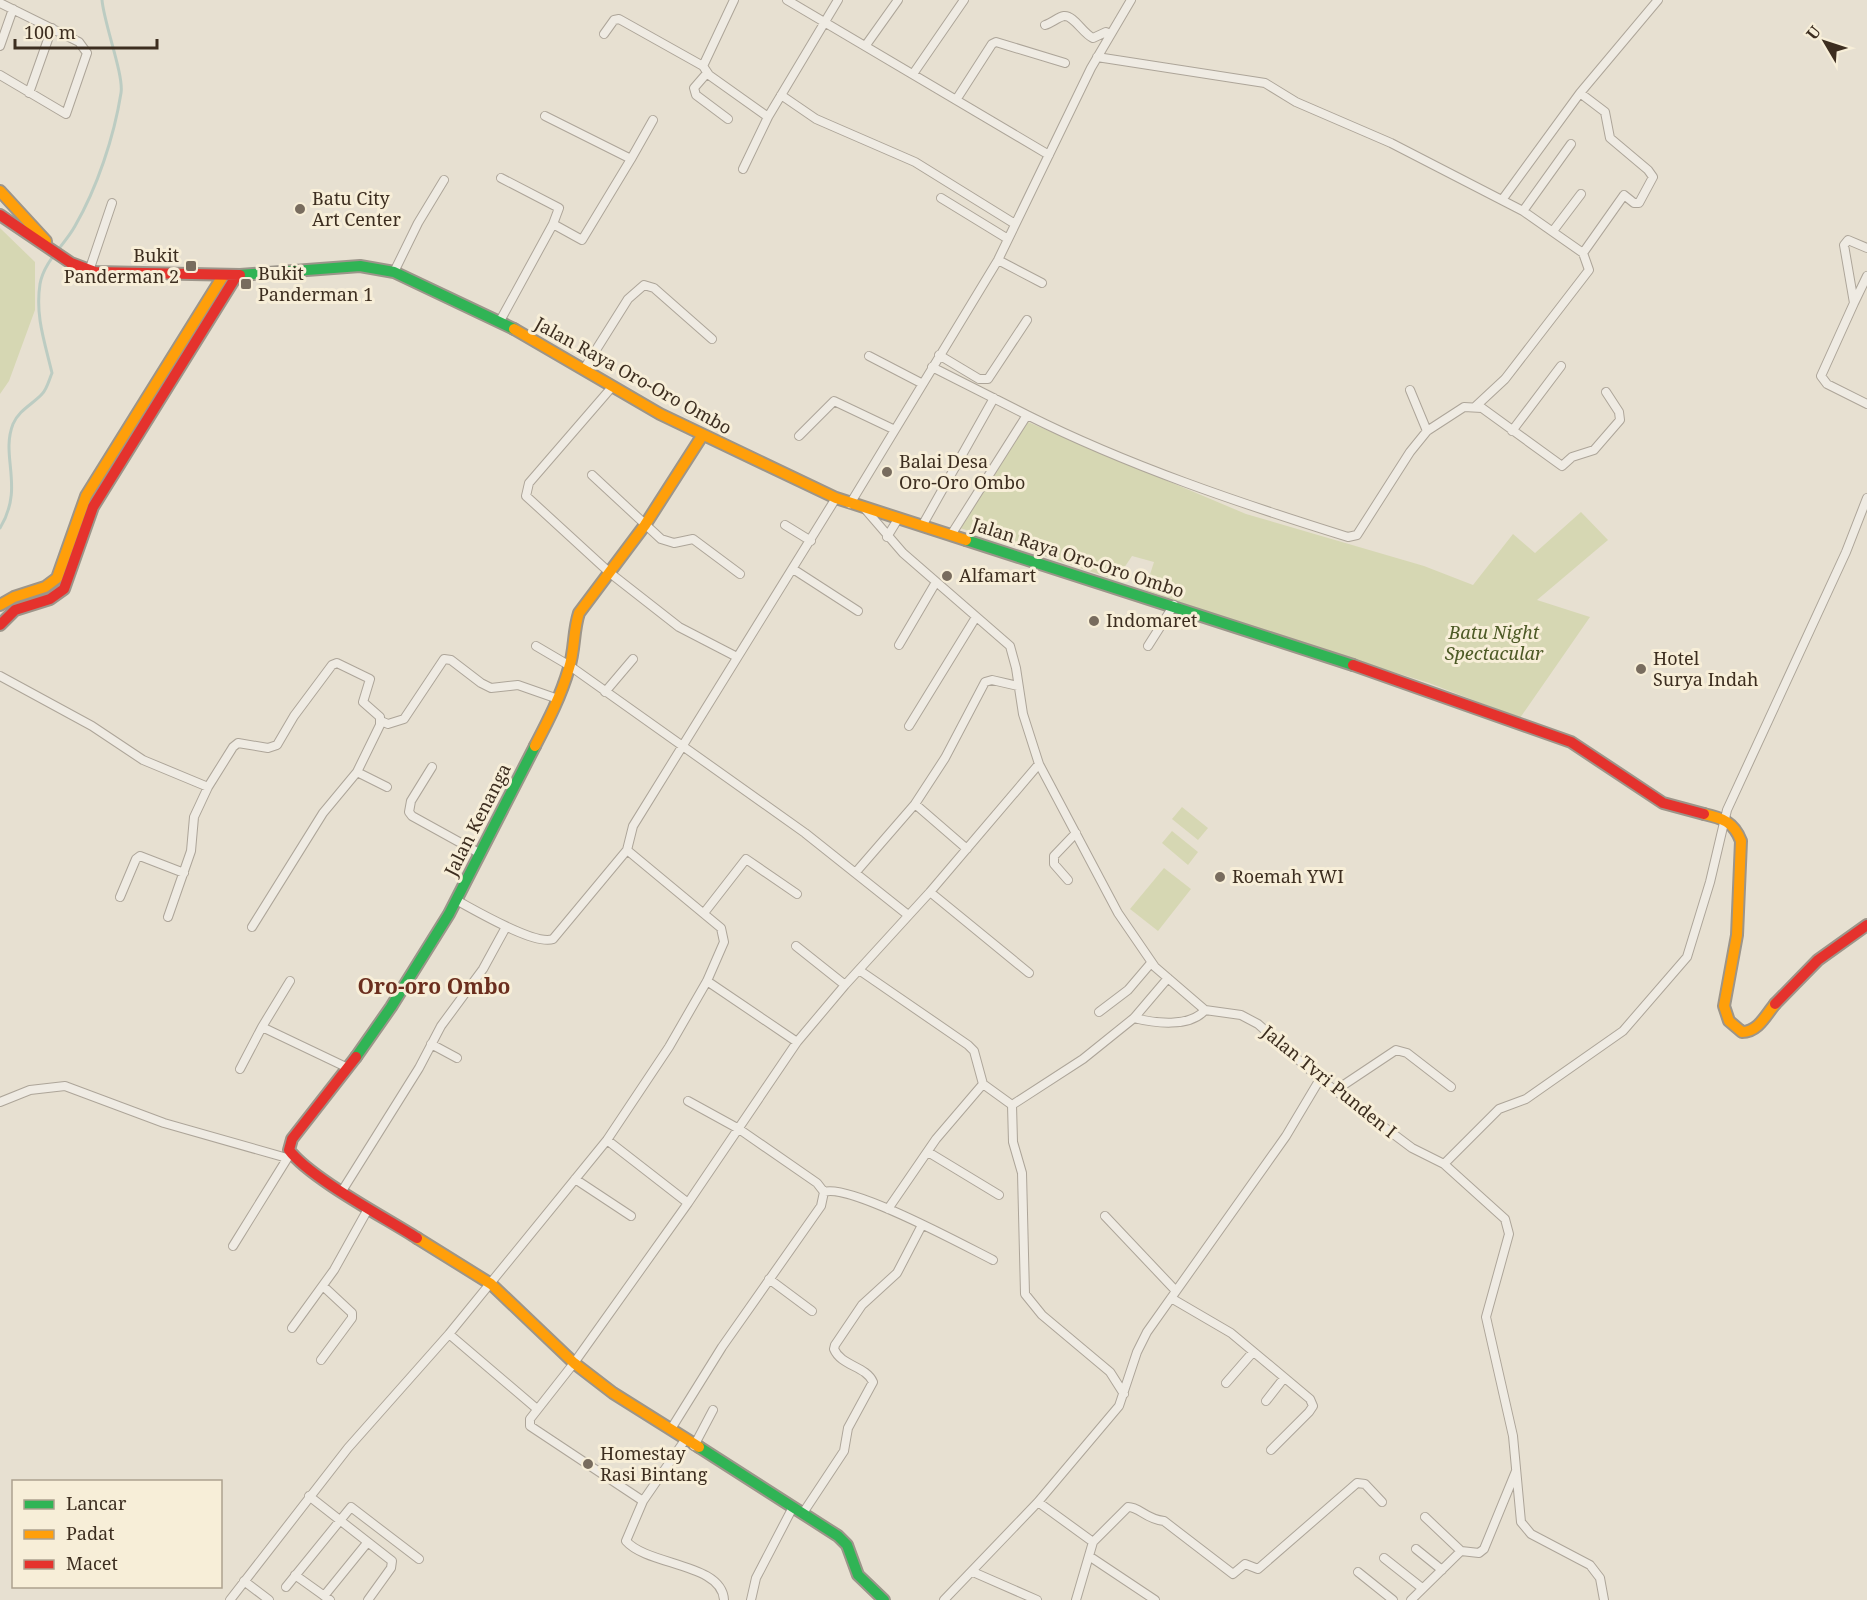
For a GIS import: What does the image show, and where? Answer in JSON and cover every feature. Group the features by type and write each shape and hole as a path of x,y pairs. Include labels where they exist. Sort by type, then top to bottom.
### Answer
{"street":[{"path":"728,119 696,95 694,88 705,69 734,0"},
{"path":"787,0 1049,155"},
{"path":"743,169 768,117 838,0"},
{"path":"866,45 898,0"},
{"path":"914,74 964,0"},
{"path":"849,504 998,260 1097,57 1131,0"},
{"path":"1502,200 1580,93 1658,0"},
{"path":"0,3 79,42 87,51 69,110 63,114 0,75"},
{"path":"0,46 13,9"},
{"path":"1045,25 1065,16 1070,17 1087,36 1093,38 1106,32 1110,34"},
{"path":"604,34 614,20 619,20 705,69 768,117"},
{"path":"29,93 52,28"},
{"path":"956,100 992,44 996,42 1065,63"},
{"path":"932,367 1027,415 1137,464 1265,511 1348,537 1357,535 1410,452 1427,431 1464,407 1476,406 1505,379 1587,277 1588,263 1583,252 1523,211 1391,143 1296,102 1265,82 1097,57"},
{"path":"1580,93 1605,112 1610,138 1648,170 1653,177 1639,203 1634,203 1624,195 1583,252"},
{"path":"781,95 816,119 915,162 1016,224"},
{"path":"545,116 631,159"},
{"path":"554,224 582,240 653,120"},
{"path":"1523,211 1571,144"},
{"path":"500,321 554,224 559,207 501,178"},
{"path":"394,272 418,223 444,180"},
{"name":"Jalan Raya Oro-Oro Ombo","path":"0,191 55,251"},
{"path":"1553,231 1581,194"},
{"path":"941,198 1008,239"},
{"path":"89,271 112,203"},
{"name":"Jalan Raya Oro-Oro Ombo","path":"0,214 89,271 223,276 360,266 394,272 500,321 612,387 702,436 849,504 1329,656 1571,742 1663,803 1724,819"},
{"path":"1854,303 1843,248 1849,240 1867,248"},
{"path":"998,260 1042,283"},
{"path":"0,625 14,609 53,597 64,589 88,506 209,324 237,275"},
{"path":"0,605 15,595 54,583 88,506 223,276"},
{"path":"1867,276 1821,376 1827,384 1867,404"},
{"path":"584,369 628,299 644,285 654,288 712,339"},
{"path":"939,355 979,379 988,379 1027,320"},
{"path":"869,356 921,383"},
{"path":"1512,431 1561,366"},
{"path":"612,387 529,483 525,492 530,501 610,573 687,633 737,657"},
{"path":"1410,390 1427,431"},
{"path":"1476,406 1554,463 1563,466 1572,457 1594,450 1620,420 1619,412 1606,392"},
{"path":"922,526 994,398"},
{"path":"799,436 834,401 893,429"},
{"path":"951,535 1027,415"},
{"name":"Jalan Kenanga","path":"289,1156 292,1139 348,1068 391,1007 456,900 558,699 570,666 574,628 579,613 645,525 702,436"},
{"path":"592,475 645,525 669,542 693,539 740,574"},
{"path":"456,900 506,927 544,941 553,939 627,850 633,826 836,498"},
{"path":"1443,1164 1499,1109 1526,1098 1623,1031 1687,957 1710,882 1724,819 1842,562 1867,498"},
{"path":"865,509 887,537 1010,646 1023,714 1040,764 1118,913 1151,963 1205,1010 1195,1018 1175,1021 1152,1023 1134,1018"},
{"path":"887,537 898,519"},
{"path":"785,525 811,541"},
{"path":"794,569 858,611"},
{"path":"899,645 936,582"},
{"path":"1148,646 1174,606"},
{"path":"909,726 976,617"},
{"path":"536,646 570,666 856,872 908,915"},
{"path":"168,917 191,850 194,817 208,787 233,747 238,743 268,748 277,745 294,716 332,665 337,663 370,679 363,702 377,713 381,721 388,724 404,719 444,659 451,660 491,688 518,685 558,699"},
{"path":"605,692 633,659"},
{"path":"0,676 92,726 143,760 208,787"},
{"path":"856,872 915,804 945,758 985,681 992,680 1018,686"},
{"path":"252,927 323,813 357,772 381,721"},
{"path":"643,1501 530,1426 530,1419 574,1363 688,1203 797,1042 1040,764"},
{"path":"432,767 411,801 409,812 412,816 479,853"},
{"path":"357,772 387,787"},
{"path":"915,804 967,849"},
{"path":"1724,819 1737,830 1741,841 1737,935 1724,1006 1726,1017 1735,1028 1749,1032 1791,985 1835,946 1867,925"},
{"path":"1068,880 1053,860 1057,851 1076,833"},
{"path":"230,1600 309,1496 392,1396 491,1284 607,1140 669,1047 707,981 719,958 724,938 720,928 661,881 627,850"},
{"path":"120,897 136,859 140,856 184,873"},
{"path":"704,913 746,859 797,894"},
{"path":"930,892 1029,973"},
{"path":"342,1191 431,1044 483,969 506,927"},
{"path":"796,946 845,985"},
{"path":"1099,1012 1128,990 1151,963"},
{"path":"859,970 972,1048 983,1084 1012,1106"},
{"path":"1012,1106 1083,1059 1134,1018 1168,978"},
{"path":"240,1069 290,981"},
{"path":"707,981 797,1042"},
{"name":"Jalan Tvri Punden I","path":"1205,1010 1241,1016 1258,1024 1320,1079 1412,1148 1443,1164 1500,1213 1509,1227 1509,1234 1486,1317 1513,1436 1517,1460 1516,1470"},
{"path":"262,1027 348,1068"},
{"path":"431,1044 457,1058"},
{"path":"1336,1090 1396,1050 1407,1053 1451,1087"},
{"path":"944,1600 1038,1502 1119,1406 1137,1352 1147,1332 1286,1136 1320,1079"},
{"path":"888,1209 928,1152 983,1084"},
{"path":"0,1102 30,1090 65,1086 164,1123 289,1156 368,1209 491,1284 574,1363 613,1393 844,1541 858,1575 884,1600"},
{"path":"671,1429 722,1347 821,1206 824,1192 817,1183 739,1129 688,1101"},
{"path":"1012,1106 1013,1142 1022,1173 1025,1294 1042,1315 1105,1367 1124,1394"},
{"path":"607,1140 688,1203"},
{"path":"928,1152 999,1196"},
{"path":"232,1246 289,1156"},
{"path":"575,1179 631,1216"},
{"path":"824,1192 839,1190 888,1209 993,1260"},
{"path":"292,1328 323,1286 368,1209"},
{"path":"1105,1216 1174,1294 1231,1333 1310,1399 1313,1406 1271,1450"},
{"path":"803,1514 844,1451 848,1428 873,1382 870,1376 838,1357 834,1349 835,1345 862,1305 897,1273 922,1224"},
{"path":"770,1279 812,1311"},
{"path":"321,1360 352,1318 352,1312 323,1286"},
{"path":"449,1334 537,1409"},
{"path":"1226,1383 1253,1352"},
{"path":"1266,1401 1284,1378"},
{"path":"713,1410 643,1501 626,1539 627,1543 660,1560 712,1577 722,1588 723,1600"},
{"path":"1425,1517 1461,1551 1479,1552 1484,1549 1516,1470"},
{"path":"1516,1470 1521,1522 1526,1529 1590,1565 1600,1578 1604,1600"},
{"path":"1076,1600 1093,1542 1124,1509 1131,1506 1151,1520 1164,1521 1233,1574 1245,1564 1258,1569 1301,1529 1359,1481 1365,1484 1382,1502"},
{"path":"309,1496 392,1563 368,1600"},
{"path":"1038,1502 1093,1542"},
{"path":"751,1600 756,1578 793,1507"},
{"path":"286,1587 350,1508 354,1508 419,1559"},
{"path":"295,1575 327,1598 367,1543"},
{"path":"1416,1549 1442,1570"},
{"path":"1411,1600 1461,1551"},
{"path":"1089,1556 1155,1600"},
{"path":"1384,1558 1422,1588"},
{"path":"973,1572 1037,1600"},
{"path":"1358,1572 1393,1600"},
{"path":"244,1581 269,1600"}],"green space":[{"path":"0,228 35,262 35,310 9,381 0,394"},
{"name":"Batu Night Spectacular","path":"1028,422 1246,514 1424,566 1473,585 1513,534 1535,553 1581,512 1608,540 1537,600 1590,617 1520,718 1429,683 1290,640 1145,590 1154,562 1132,556 1116,580 960,528"},
{"path":"1182,807 1208,828 1198,840 1172,819"},
{"path":"1172,831 1198,852 1188,865 1162,843"},
{"path":"1164,868 1191,889 1158,931 1130,909"}],"waterway":[{"path":"0,528 11,499 9,448 13,424 22,411 44,392 52,373 40,318 39,296 42,276 83,211 104,162 118,110 121,85 102,0"}],"traffic: fast":[{"path":"240,275 360,266 394,272 514,329"},
{"path":"966,540 1353,665"},
{"path":"356,1057 391,1007 449,914 535,746"},
{"path":"699,1447 838,1536 847,1545 858,1575 884,1600"}],"traffic: slow":[{"path":"0,191 46,241"},
{"path":"0,605 14,597 45,587 57,578 86,496 223,276"},
{"path":"514,329 660,414 836,498 966,540"},
{"path":"535,746 566,678 579,613 645,525 702,436"},
{"path":"1704,814 1727,822 1735,829 1741,841 1737,935 1724,1006 1729,1021 1742,1032 1748,1031 1761,1022 1775,1004"},
{"path":"417,1238 491,1284 574,1363 613,1393 699,1447"}],"traffic: jam":[{"path":"0,215 71,263 95,272 240,275"},
{"path":"0,625 15,610 50,599 64,589 93,507 237,275"},
{"path":"1353,665 1571,742 1663,803 1704,814"},
{"path":"1775,1004 1818,960 1867,925"},
{"path":"356,1057 292,1139 289,1150 313,1173 330,1185 417,1238"}],"place":[{"name":"Batu City Art Center","path":"300,209"},
{"name":"Bukit Panderman 2","path":"191,266"},
{"name":"Bukit Panderman 1","path":"246,284"},
{"name":"Balai Desa Oro-Oro Ombo","path":"887,472"},
{"name":"Alfamart","path":"947,576"},
{"name":"Indomaret","path":"1094,621"},
{"name":"Hotel Surya Indah","path":"1641,669"},
{"name":"Roemah YWI","path":"1220,877"},
{"name":"Homestay Rasi Bintang","path":"588,1464"}],"district":[{"name":"Oro-oro Ombo","path":"434,987"}]}
